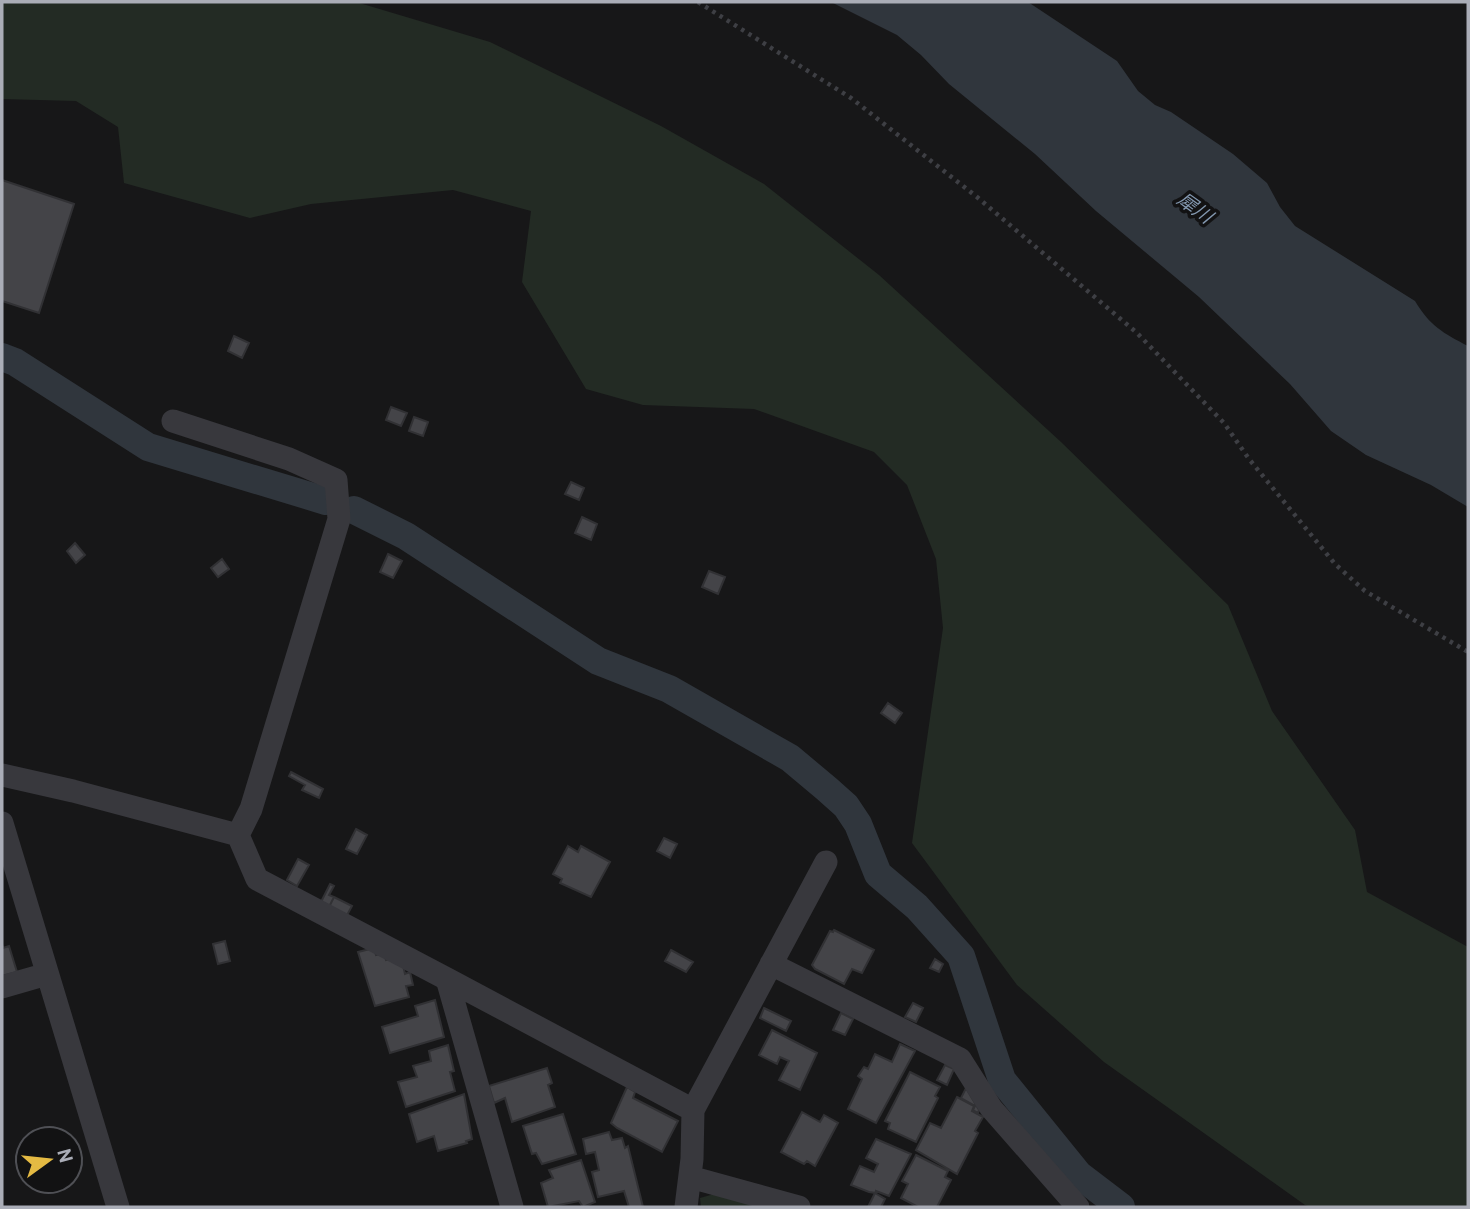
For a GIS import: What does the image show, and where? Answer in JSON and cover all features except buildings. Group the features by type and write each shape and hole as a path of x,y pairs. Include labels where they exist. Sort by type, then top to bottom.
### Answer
{"street":[{"path":"173,421 289,459 335,480 339,519 251,809 238,835 257,879 693,1110"},
{"path":"2,775 238,835"},
{"path":"2,823 118,1207"},
{"path":"686,1207 693,1110 826,862"},
{"path":"771,964 960,1059 991,1108 1078,1207"},
{"path":"2,987 47,974"},
{"path":"447,979 513,1207"},
{"path":"690,1177 799,1207"}],"path":[{"path":"698,2 851,98 1009,224 1137,333 1214,413 1335,564 1365,591 1468,652"}],"shaded area":[{"path":"2,2 356,2 490,42 661,126 764,184 879,275 1061,442 1228,605 1272,711 1355,830 1367,892 1468,947 1468,1207 1305,1205 1104,1062 1017,985 912,843 943,628 936,559 907,485 874,452 754,409 643,405 586,389 522,282 531,211 453,190 311,204 250,218 124,183 118,127 76,101 2,99"},
{"path":"714,1194 759,1207 701,1207 700,1198"}],"water":[{"name":"犀川","path":"831,2 1028,2 1117,61 1138,91 1155,105 1171,112 1233,154 1267,183 1280,207 1295,226 1415,301 1438,328 1468,346 1468,507 1431,485 1366,455 1331,431 1290,384 1199,297 1096,211 1035,154 949,84 921,55 897,35"}],"waterway":[{"path":"2,357 15,362 148,447 326,501"},
{"path":"354,510 406,536 598,661 669,689 790,758 846,806 858,824 878,874 917,907 961,956 1002,1080 1079,1175 1121,1207"}]}
